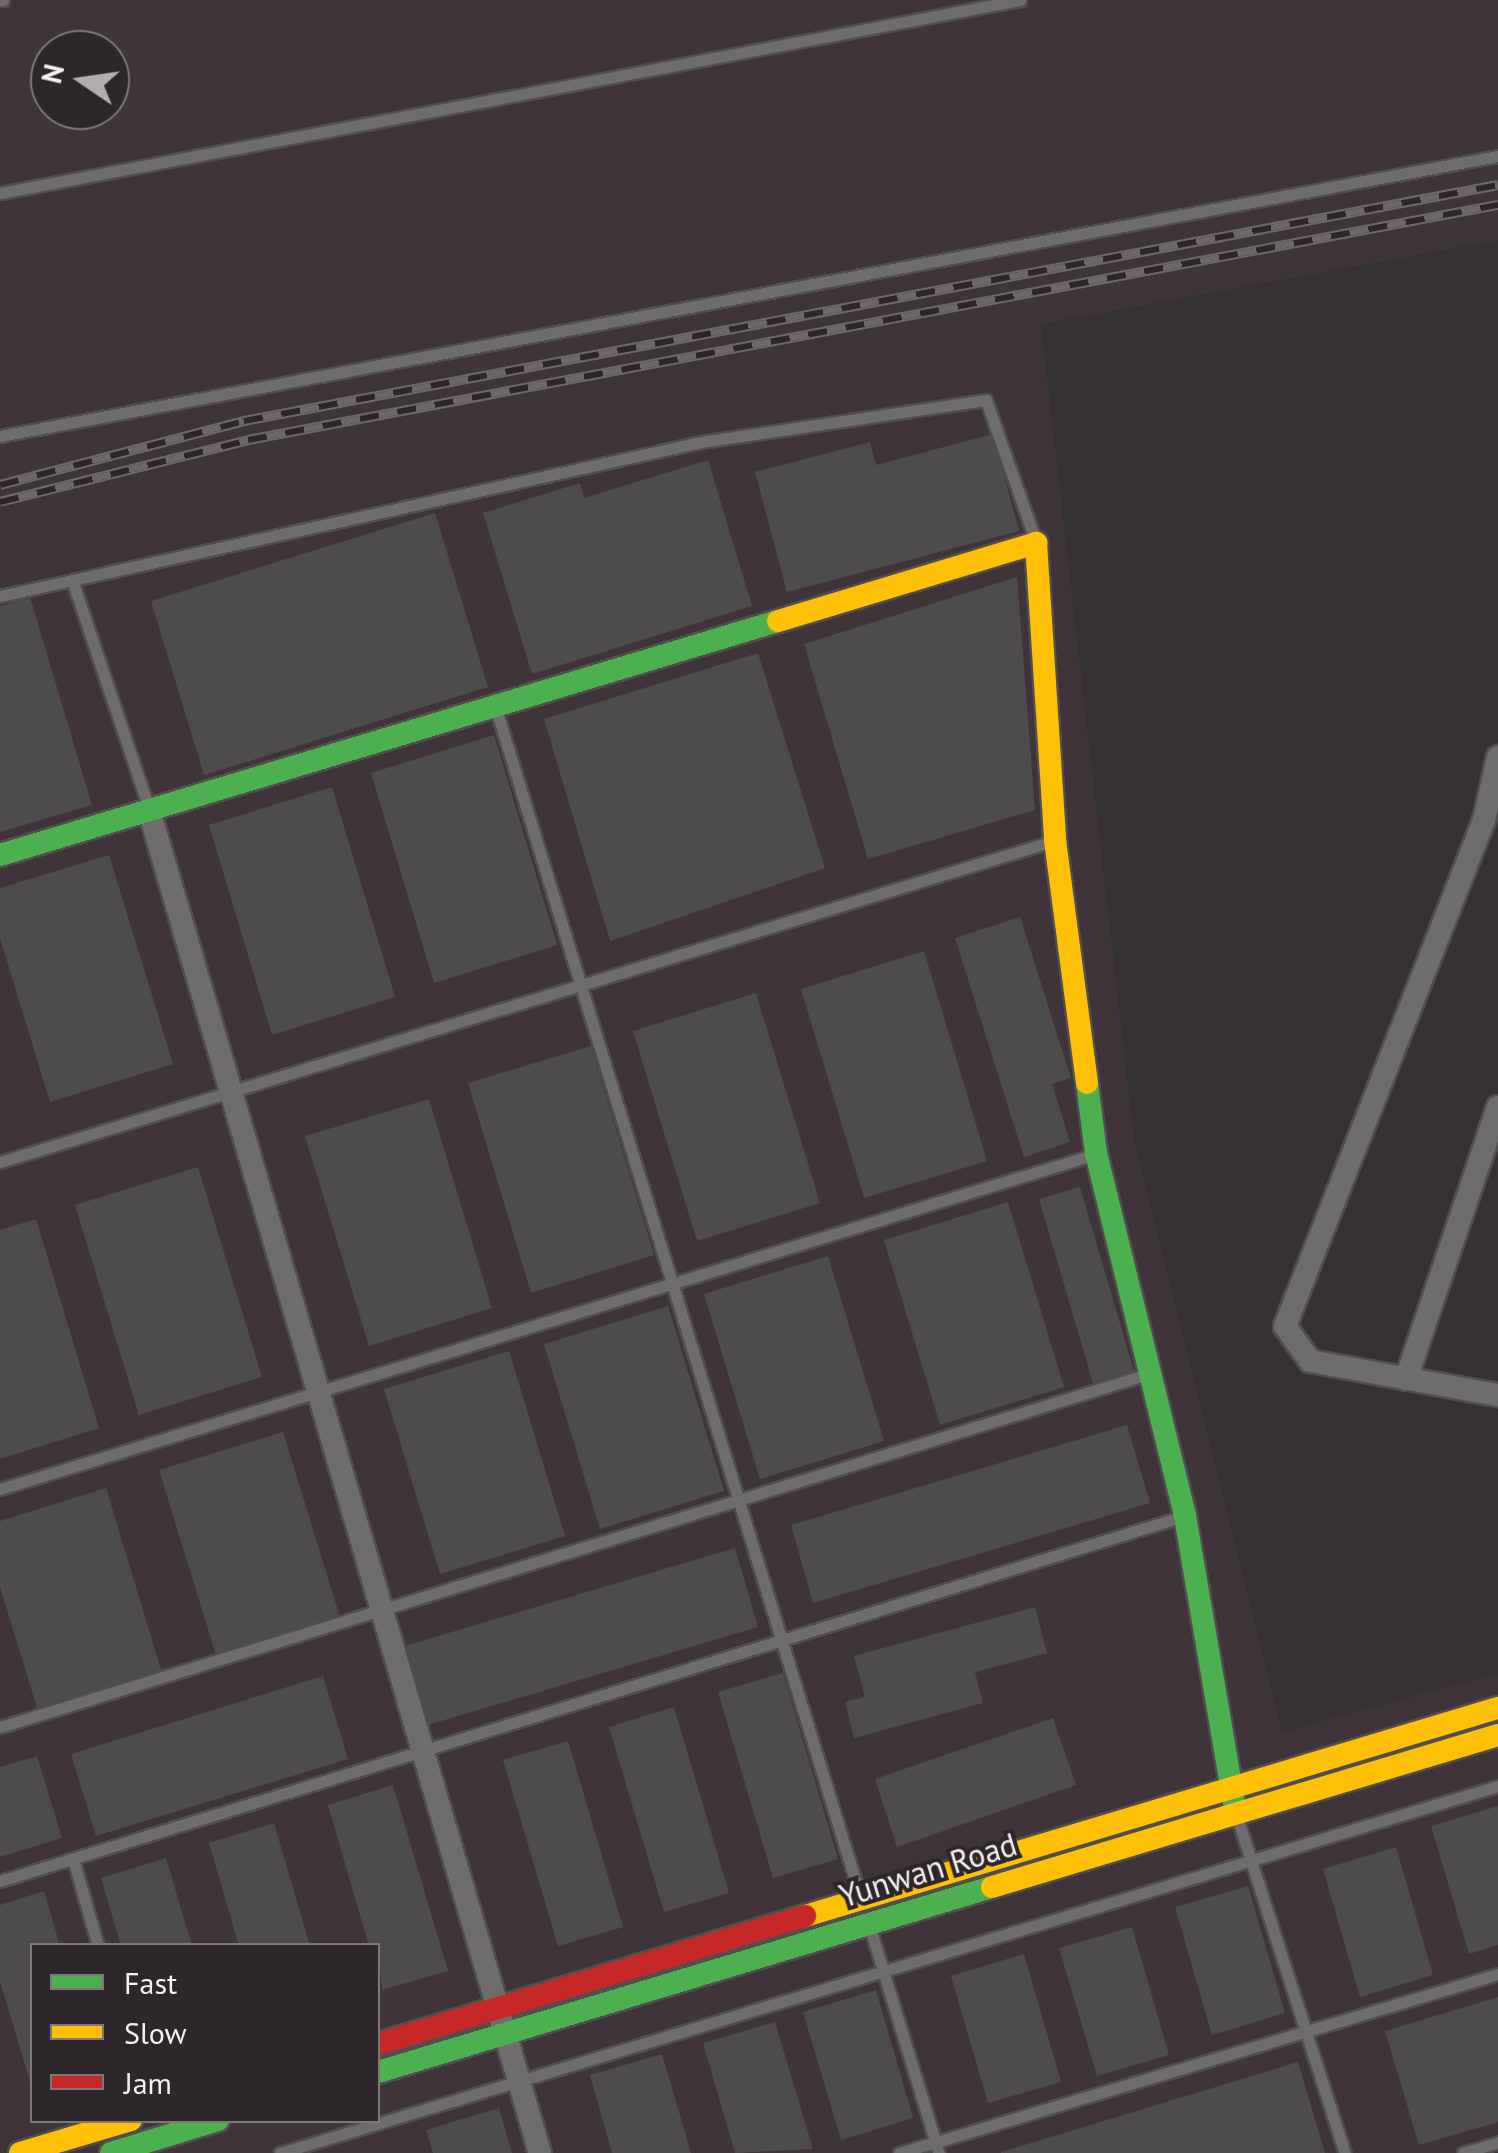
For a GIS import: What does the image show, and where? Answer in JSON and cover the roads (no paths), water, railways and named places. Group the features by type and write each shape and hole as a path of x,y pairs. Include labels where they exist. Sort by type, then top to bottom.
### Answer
{"main road":[{"path":"0,855 1036,543 1055,840 1096,1154 1184,1516 1236,1813"},
{"name":"Yunwan Road","path":"380,2043 1498,1708"},
{"name":"Yunwan Road","path":"380,2071 1498,1735"},
{"path":"20,2153 120,2123"},
{"path":"111,2153 207,2123"}],"street":[{"path":"1498,757 1484,820 1286,1326 1310,1361 1498,1396"},
{"path":"150,810 235,1091 540,2153"},
{"path":"1406,1378 1498,1107"}],"lane":[{"path":"0,193 1020,0"},
{"path":"0,436 1498,156"},
{"path":"0,596 701,442 986,400 1036,543"},
{"path":"72,580 150,810"},
{"path":"495,706 937,2147"},
{"path":"0,1162 1055,840"},
{"path":"0,1489 1096,1154"},
{"path":"0,1726 1151,1374"},
{"path":"0,1881 1184,1516"},
{"path":"380,2120 516,2076 1498,1786"},
{"path":"1236,1813 1346,2153"},
{"path":"73,1858 97,1943"},
{"path":"900,2153 937,2147 1498,1974"},
{"path":"280,2153 372,2123"},
{"path":"1463,2153 1498,2142"}],"railway":[{"path":"0,485 244,421 1498,185"},
{"path":"0,502 248,440 1498,205"}]}
